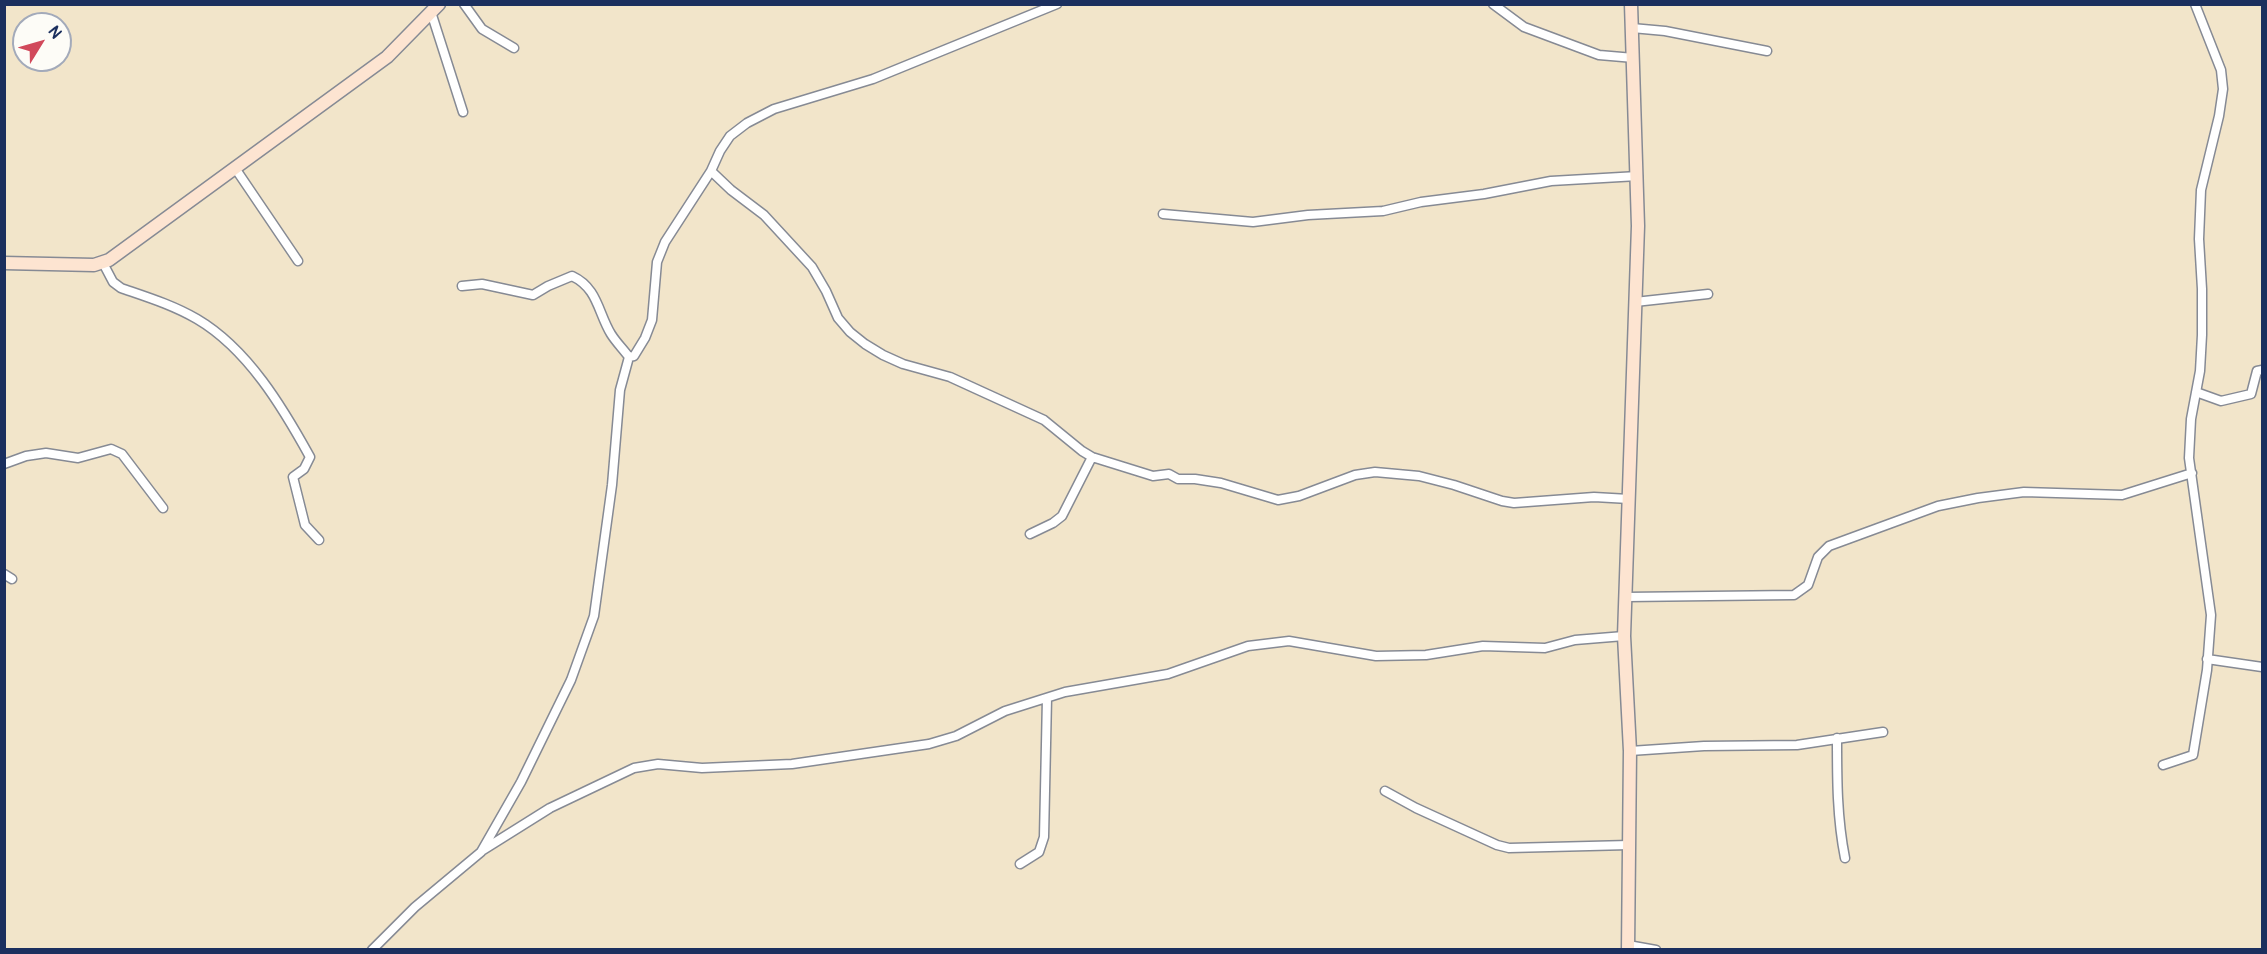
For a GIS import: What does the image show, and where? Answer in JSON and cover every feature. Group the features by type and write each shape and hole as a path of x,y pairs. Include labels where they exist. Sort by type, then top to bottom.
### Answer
{"main road":[{"path":"1628,947 1630,752 1624,636 1638,176 1631,4"},
{"path":"4,263 66,265 103,263 121,254 387,57 435,8"}],"street":[{"path":"464,4 482,29 514,48"},
{"path":"629,357 634,356 652,320 657,262 665,242 711,171 730,136 747,123 774,110 873,79 1058,4"},
{"path":"1493,4 1524,27 1599,55 1634,58"},
{"path":"2163,765 2193,755 2211,615 2190,458 2191,419 2200,371 2202,335 2200,190 2219,116 2223,89 2221,70 2196,4"},
{"path":"435,8 463,112"},
{"path":"1632,28 1665,31 1767,51"},
{"path":"235,168 298,261"},
{"path":"711,171 731,190 764,215 812,267 838,318 865,344 903,364 951,377 1044,420 1092,457 1153,476 1169,474 1178,479 1221,483 1278,500 1299,496 1355,475 1375,472 1419,476 1502,501 1594,497 1629,499"},
{"path":"1163,214 1253,222 1308,214 1383,211 1421,202 1484,194 1551,181 1638,176"},
{"path":"103,263 113,282 120,288 174,308 199,320 218,334 269,388 310,457 304,469 293,477 305,525 319,540"},
{"path":"462,286 482,284 533,295 572,276 582,281 594,294 611,333 629,357"},
{"path":"1635,302 1708,294"},
{"path":"481,852 544,738 571,680 594,616 612,485 620,390 629,357"},
{"path":"2196,392 2222,401 2251,394 2257,371 2262,370"},
{"path":"4,464 26,456 46,453 78,458 111,449 122,454 163,508"},
{"path":"1030,534 1062,516 1092,457"},
{"path":"1626,597 1794,595 1808,585 1818,557 1829,546 1938,506 2024,492 2121,495 2192,473"},
{"path":"372,950 415,907 481,852 550,808 634,768 658,764 702,768 792,764 929,744 956,736 1005,711 1047,698 1111,683 1168,674 1248,646 1269,643 1289,641 1376,656 1426,655 1483,646 1545,648 1575,640 1624,636"},
{"path":"2207,659 2262,667"},
{"path":"1020,864 1038,852 1044,837 1047,698"},
{"path":"1630,752 1704,747 1797,745 1882,732"},
{"path":"1837,738 1837,797 1845,858"},
{"path":"1385,791 1416,808 1497,845 1509,848 1629,845"},
{"path":"490,833 510,832"},
{"path":"1628,947 1656,950"}]}
